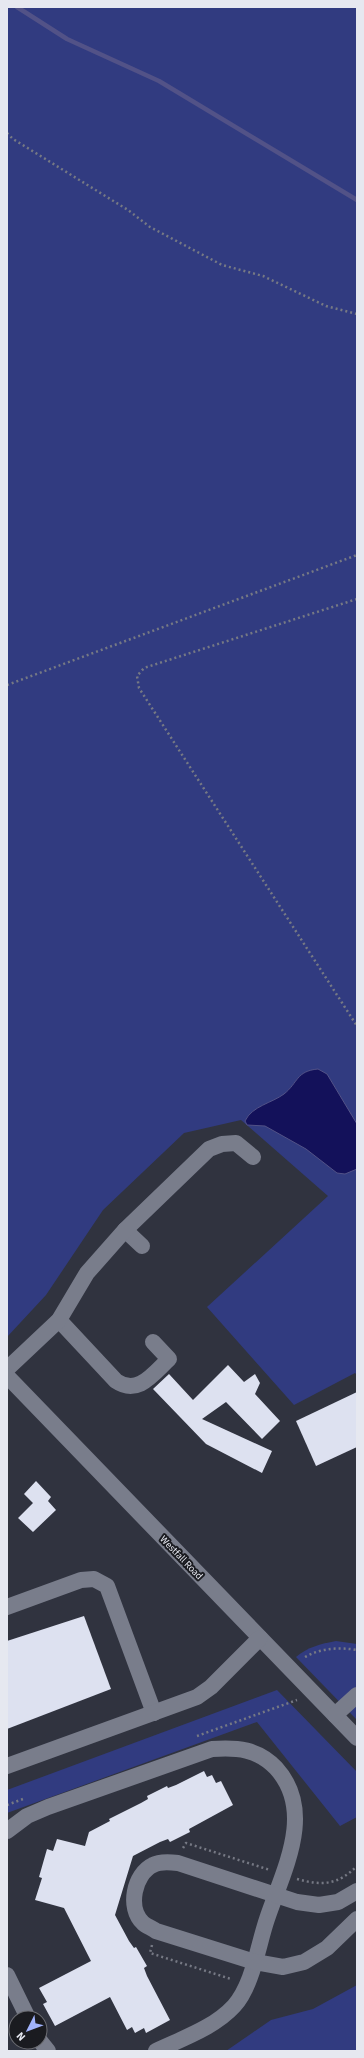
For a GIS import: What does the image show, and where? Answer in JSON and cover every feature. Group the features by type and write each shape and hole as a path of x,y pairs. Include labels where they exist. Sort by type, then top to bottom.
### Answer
{"street":[{"path":"7,1369 59,1320 87,1273 126,1230 210,1149 222,1144 236,1143 253,1156"},
{"path":"126,1230 142,1246"},
{"path":"59,1320 116,1381 124,1386 140,1385 169,1359 153,1342"},
{"name":"Westfall Road","path":"7,1376 357,1738"},
{"path":"7,1606 81,1580 94,1579 107,1586 154,1713"},
{"path":"7,1766 197,1697 211,1688 260,1638"},
{"path":"335,1715 357,1695"},
{"path":"7,1832 28,1816 48,1807 212,1749 235,1747 251,1751 270,1762 286,1779 293,1797 296,1819 295,1825 290,1849 276,1896 255,1962 243,1992 234,2006 222,2017 204,2028 156,2051"},
{"path":"357,1891 338,1902 319,1905 297,1902 178,1863 166,1862 153,1865 143,1873 134,1899 135,1911 143,1923 156,1931 255,1962 283,1967 304,1962 327,1948 357,1919"},
{"path":"7,1975 24,2010"}],"path":[{"path":"7,133 13,139 128,210 150,227 222,265 263,276 326,306 357,314"},
{"path":"7,685 357,554"},
{"path":"357,599 144,668 137,676 139,688 357,1026"},
{"path":"305,1658 315,1652 327,1649 342,1648 357,1650"},
{"path":"179,1851 186,1843 275,1871"},
{"path":"292,1878 319,1884 330,1882 335,1881 357,1866"},
{"path":"154,1940 150,1953 231,1979"}],"shaded area":[{"path":"7,7 357,7 357,1375 355,1373 294,1405 207,1307 328,1196 241,1120 184,1133 103,1210 46,1295 7,1337"},
{"path":"318,1069 327,1074 357,1124 357,1169 345,1174 337,1173 306,1149 265,1126 247,1125 245,1121 257,1108 289,1090 298,1078 305,1072"},
{"path":"336,1641 357,1644 357,1720 296,1657 314,1646"},
{"path":"277,1690 357,1772 357,1817 340,1826 257,1722 7,1813 7,1790"},
{"path":"357,1985 357,2051 226,2051 271,2020 313,2009"}],"building":[{"path":"228,1365 244,1382 255,1374 260,1383 255,1394 280,1421 262,1439 226,1402 202,1419 272,1451 262,1473 206,1444 153,1389 169,1374 193,1400"},
{"path":"357,1392 357,1447 316,1466 296,1421"},
{"path":"36,1481 51,1497 48,1501 56,1510 33,1532 18,1518 33,1503 24,1494"},
{"path":"84,1616 111,1689 7,1729 7,1641"},
{"path":"204,1771 207,1777 212,1775 216,1783 221,1781 233,1805 189,1829 190,1832 170,1842 168,1839 160,1842 133,1856 115,1915 129,1941 134,1948 136,1947 147,1966 144,1968 147,1976 170,2020 146,2033 144,2028 135,2033 132,2027 127,2030 110,1997 55,2026 48,2013 48,2010 46,2010 43,2004 47,2002 39,1988 91,1961 64,1908 35,1900 42,1878 39,1877 47,1849 53,1851 57,1839 85,1846 89,1832 110,1821 109,1819 148,1799 147,1796 167,1786 168,1788"}],"waterway":[{"path":"17,7 67,39 159,81 357,200"}]}
